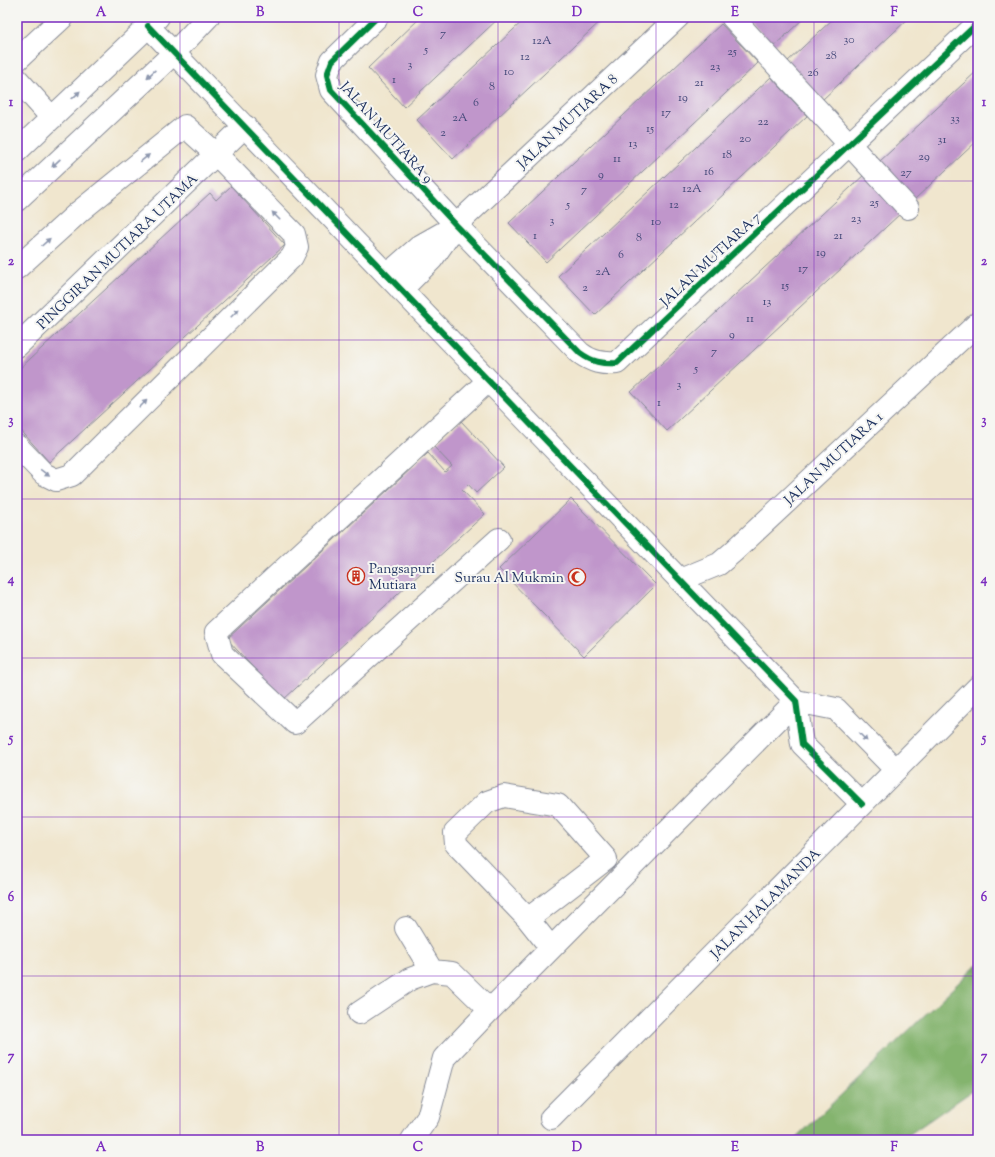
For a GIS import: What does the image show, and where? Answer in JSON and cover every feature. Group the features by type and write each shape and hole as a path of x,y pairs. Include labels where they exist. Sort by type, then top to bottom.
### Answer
{"street":[{"path":"17,60 63,17"},
{"path":"17,200 174,53 208,17"},
{"name":"JALAN MUTIARA 9","path":"377,17 332,61 327,75 331,90 456,225"},
{"name":"JALAN MUTIARA 8","path":"394,282 432,259 456,225 678,17"},
{"path":"732,17 908,208"},
{"path":"17,150 153,21 174,53 796,701 836,709 896,770"},
{"name":"JALAN MUTIARA 7","path":"456,225 580,353 594,361 605,364 617,363 978,23"},
{"path":"17,79 52,118"},
{"path":"17,268 80,211 184,126 217,155 294,234 297,247 292,257 72,475 56,480 44,474 17,446"},
{"name":"PINGGIRAN MUTIARA UTAMA","path":"17,346 217,155 245,126"},
{"name":"JALAN MUTIARA 1","path":"680,580 719,564 733,552 978,323"},
{"path":"488,381 216,632 222,654 295,724 499,539"},
{"name":"JALAN HALAMANDA","path":"551,1118 978,687"},
{"path":"796,701 802,744 862,804"},
{"path":"412,1140 428,1117 444,1058 507,992 796,701"},
{"path":"528,919 606,859 558,805 504,796 487,802 455,833 456,844 528,919 552,948"},
{"path":"406,928 432,971"},
{"path":"359,1013 410,979 432,971 452,973 490,1010"}],"green space":[{"path":"978,964 978,1087 901,1140 794,1140"}],"building":[{"path":"421,17 500,17 404,107 368,68"},
{"path":"527,17 605,17 453,159 417,120"},
{"path":"746,17 805,17 773,47"},
{"path":"835,17 910,17 822,100 787,62"},
{"path":"721,24 758,63 546,262 509,223"},
{"path":"978,70 978,140 915,199 879,162"},
{"path":"771,77 807,116 595,315 558,276"},
{"path":"865,174 901,213 667,431 631,392"},
{"path":"231,186 285,245 49,462 17,426 17,371 210,193 216,200"},
{"name":"Pangsapuri Mutiara","path":"461,421 504,467 476,493 468,484 462,490 485,514 283,700 227,639 428,453 445,472 452,466 433,446"},
{"name":"Surau Al Mukmin","path":"571,499 656,585 584,656 499,569"}],"cycle path":[{"path":"377,17 332,61 327,75 331,90 456,225 580,353 602,363 617,363 978,23"},
{"path":"148,26 796,701 802,744 862,804"}],"place":[{"name":"Pangsapuri Mutiara","path":"356,576"},
{"name":"Surau Al Mukmin","path":"577,577"}]}
